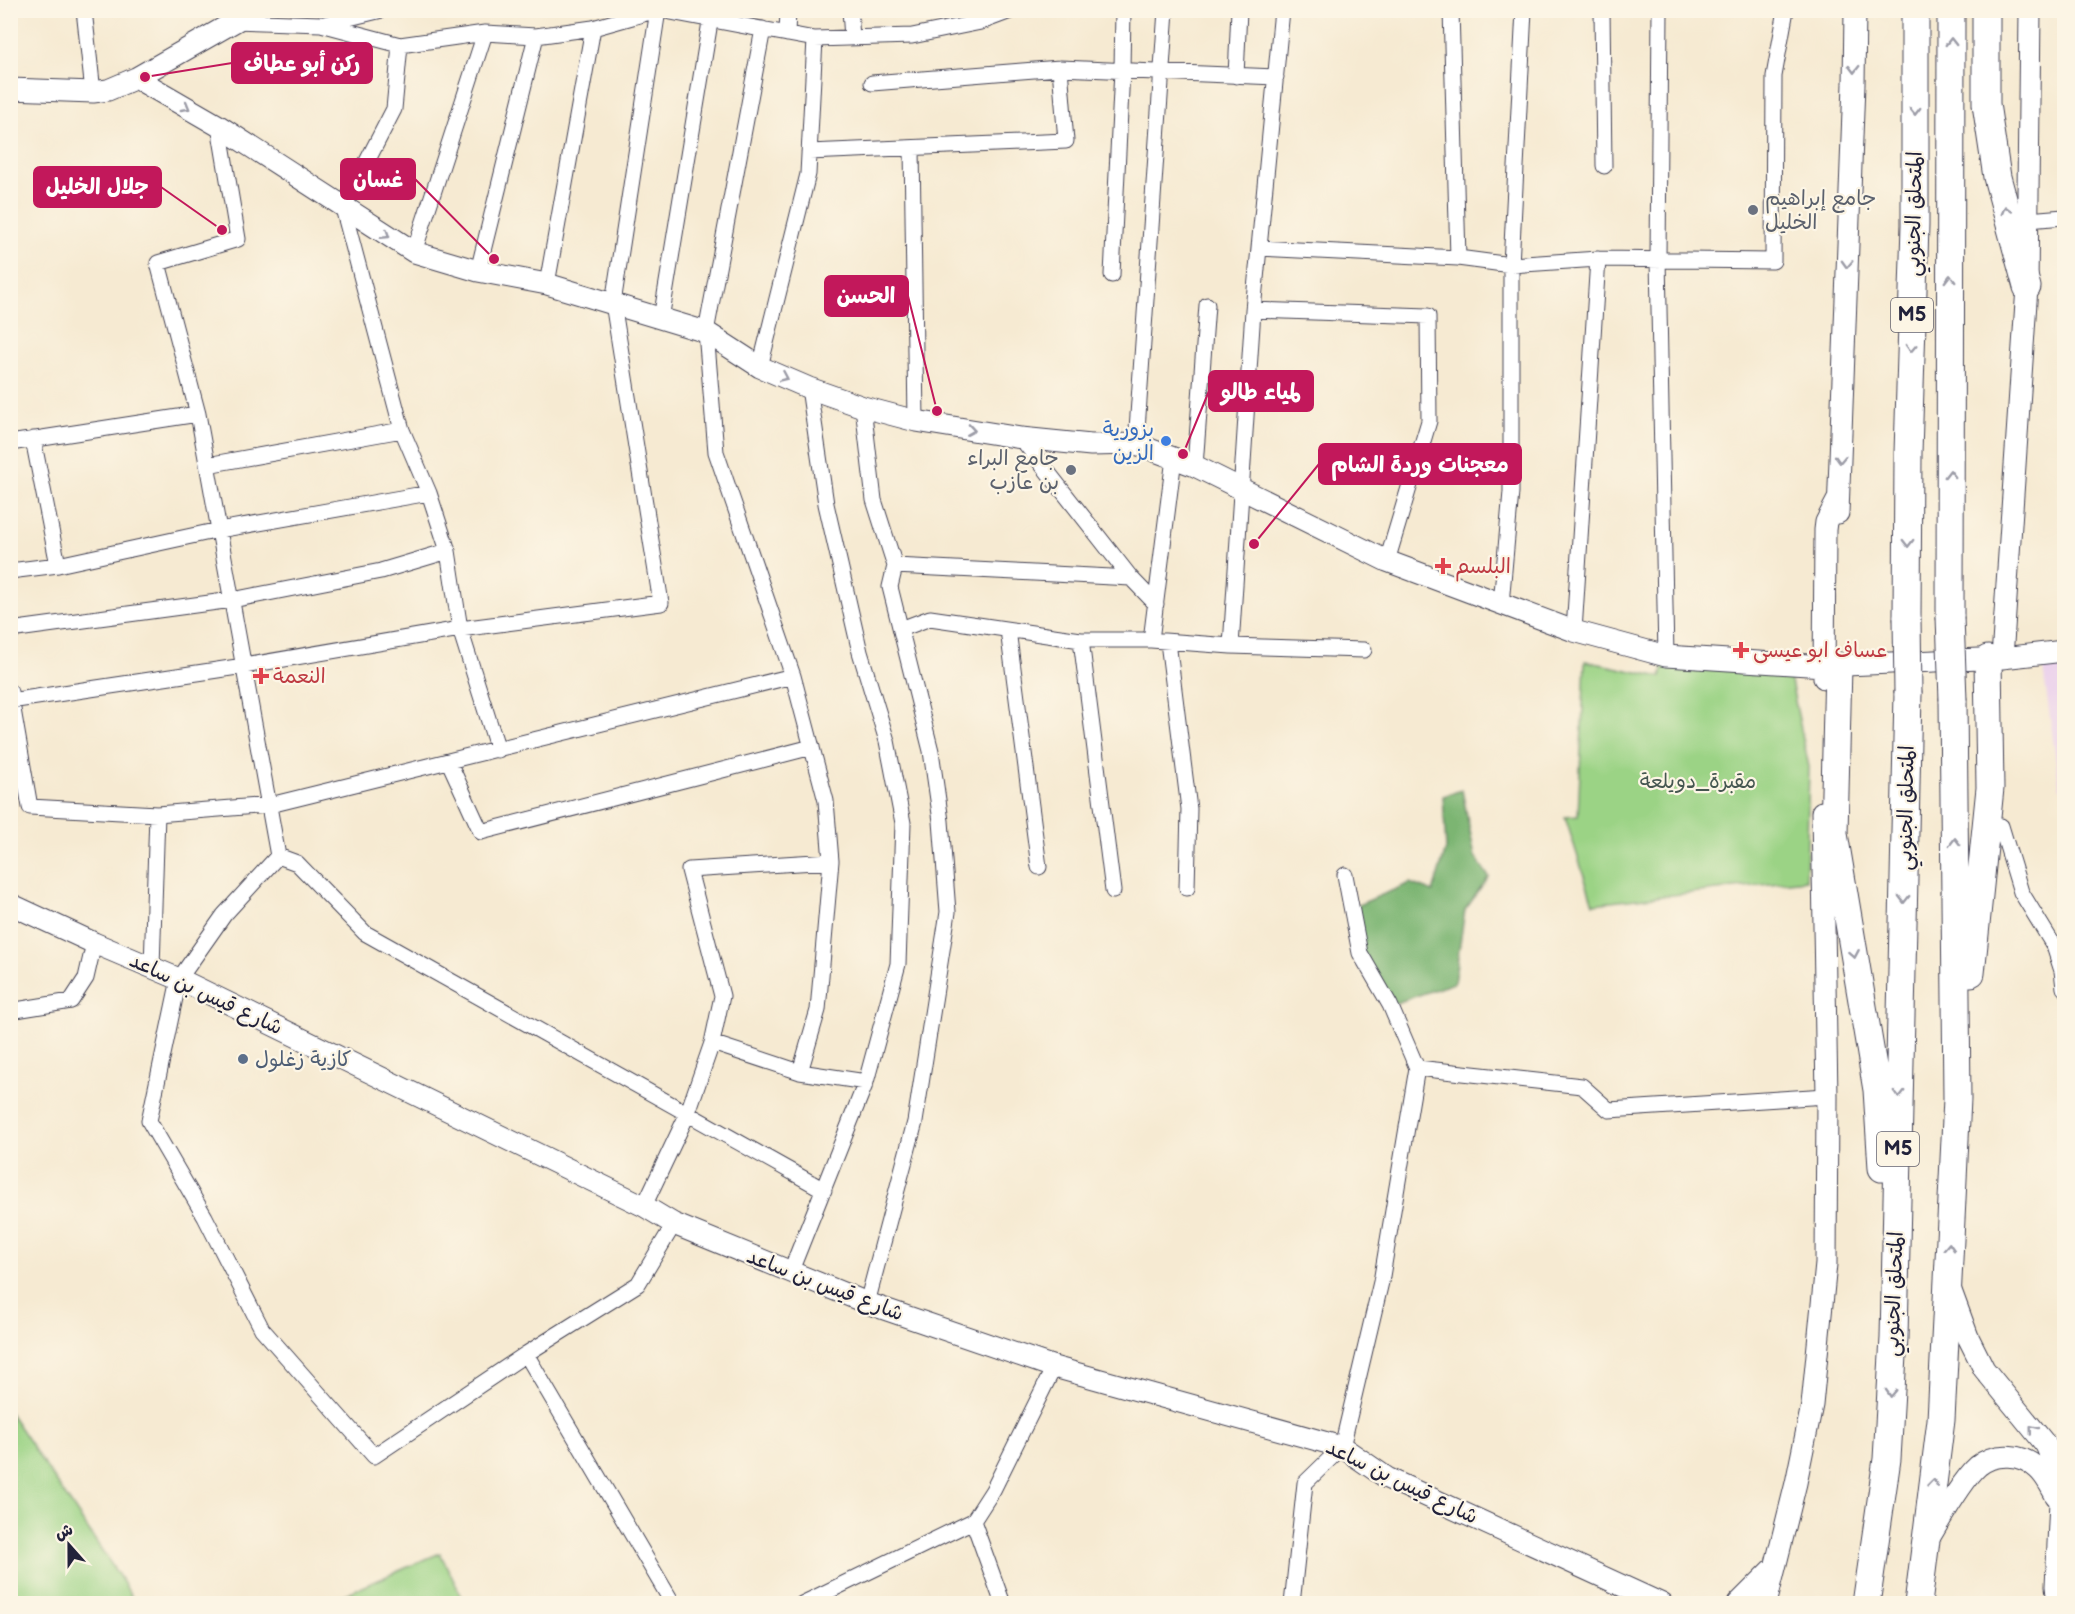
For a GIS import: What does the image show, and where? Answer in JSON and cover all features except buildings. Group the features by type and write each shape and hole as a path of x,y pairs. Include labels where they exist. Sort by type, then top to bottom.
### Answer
{"highway":[{"name":"المتحلق الجنوبي","path":"1866,1604 1887,1459 1894,1338 1908,693 1908,453 1915,225 1915,10"},
{"name":"المتحلق الجنوبي","path":"1918,1604 1941,1420 1957,1100 1950,617 1951,10"},
{"path":"1986,10 1986,104 1997,177 2027,287"},
{"path":"1977,911 2001,826 2005,792 2006,759 1995,658"},
{"path":"1957,1100 1990,788 1995,658"},
{"path":"1831,666 1828,834 1877,1090 1894,1338"}],"main road":[{"path":"10,89 93,92 108,90 136,78 233,16 255,10"},
{"path":"1831,666 1855,10"},
{"path":"1995,658 2027,287 2030,10"},
{"path":"136,78 219,126 414,252 478,271 547,284 706,332 760,367 863,408 916,421 1021,438 1091,445 1136,444 1195,466 1387,561 1574,631 1666,656 1831,666 1995,658 2064,651"},
{"path":"1766,1604 1812,1405 1826,1264 1828,834"},
{"name":"شارع قيس بن ساعد","path":"10,904 178,979 644,1206 674,1224 867,1304 1054,1367 1342,1447 1387,1478 1662,1604"},
{"name":"المتحلق الجنوبي","path":"1948,1281 1968,1337 1984,1369 2046,1445 2057,1472 2060,1501"},
{"name":"المتحلق الجنوبي","path":"1925,1543 1971,1474 1988,1460 2010,1456 2031,1463 2045,1478 2060,1501"},
{"path":"2055,1598 2060,1501"},
{"path":"1738,1604 1776,1566"}],"street":[{"path":"84,10 93,92"},
{"path":"321,24 382,10"},
{"path":"233,16 321,24 400,45 485,33 536,36 593,28 658,10 711,15 763,29 815,39 912,36 981,22 1012,10"},
{"path":"658,10 613,303 661,603 460,629 244,666 11,698 30,807 158,814 270,805 794,676"},
{"path":"787,34 788,10"},
{"path":"850,10 852,38"},
{"path":"1112,275 1123,10"},
{"path":"1136,444 1166,10"},
{"path":"1236,75 1239,10"},
{"path":"1231,646 1253,310 1282,10"},
{"path":"1451,10 1458,258"},
{"path":"1501,604 1511,492 1510,265 1524,10"},
{"path":"1602,10 1604,166"},
{"path":"1660,10 1658,259 1666,656"},
{"path":"1259,248 1458,258 1510,265 1598,259 1773,261 1774,76 1786,10"},
{"path":"661,319 711,15"},
{"path":"547,284 593,28"},
{"path":"763,29 706,332 716,452 794,676 826,801 831,861 818,1010 800,1072"},
{"path":"414,252 485,33"},
{"path":"478,271 536,36"},
{"path":"760,367 808,174 815,39"},
{"path":"400,45 394,109 343,208 402,430 429,493 448,551 460,629 498,750"},
{"path":"810,152 1066,141 1060,68"},
{"path":"872,83 1060,68 1276,77"},
{"path":"219,126 238,239 158,263 198,414 278,856"},
{"path":"912,148 916,421"},
{"path":"2028,220 2064,217"},
{"path":"1574,631 1598,259"},
{"path":"1195,466 1207,305"},
{"path":"1253,310 1428,316 1429,421 1387,561"},
{"path":"790,1273 866,1082 898,964 903,823 887,741 860,652 826,504 808,388"},
{"path":"863,408 874,500 895,566 890,587 931,750 941,821 948,912 915,1122 867,1304"},
{"path":"10,443 198,414"},
{"path":"207,465 402,430"},
{"path":"1021,438 1131,578 1156,604"},
{"path":"33,439 58,565"},
{"path":"1151,640 1174,458"},
{"path":"10,571 58,565 219,530 429,493"},
{"path":"10,630 232,600 381,571 448,551"},
{"path":"895,566 1131,578"},
{"path":"901,629 930,618 1081,640 1151,640 1231,646 1364,650"},
{"path":"1008,630 1039,867"},
{"path":"1081,640 1113,891"},
{"path":"1168,642 1189,809 1187,888"},
{"path":"448,762 481,832 812,747"},
{"path":"152,967 158,814"},
{"path":"2001,826 2022,892 2051,939 2063,970 2064,988"},
{"path":"278,856 297,863 365,933 824,1190"},
{"path":"278,856 224,915 178,979 148,1121 205,1217 262,1329 374,1456 526,1354 638,1284 674,1224"},
{"path":"644,1206 687,1115 712,1043 722,996 689,870 831,861"},
{"path":"1292,1604 1305,1483 1342,1447 1380,1282 1417,1068 1390,1005 1359,953 1345,875"},
{"path":"10,1011 71,1001 86,978 94,943"},
{"path":"712,1043 800,1072 866,1082"},
{"path":"1417,1068 1582,1086 1610,1110 1827,1096"},
{"path":"526,1354 673,1604"},
{"path":"802,1604 973,1521 993,1490 1054,1367"},
{"path":"973,1521 1003,1604"}],"shaded area":[{"path":"2064,651 2064,788 2060,789 2041,654"}],"green space":[{"name":"مقبرة_دويلعة","path":"1666,656 1787,663 1809,767 1806,880 1593,904 1565,817 1578,816 1585,661 1661,677"},
{"path":"1462,790 1475,857 1489,877 1465,910 1454,983 1390,1005 1360,953 1351,908 1410,883 1433,892 1446,849 1443,796"},
{"path":"10,1413 123,1582 135,1603 11,1603"},
{"path":"440,1553 465,1603 325,1603"}],"place":[{"name":"ركن أبو عطاف","path":"145,77"},
{"name":"جامع إبراهيم الخليل","path":"1753,210"},
{"name":"جلال الخليل","path":"222,230"},
{"name":"غسان","path":"494,259"},
{"name":"الحسن","path":"937,411"},
{"name":"بزورية الزين","path":"1166,441"},
{"name":"لمياء طالو","path":"1183,454"},
{"name":"جامع البراء بن عازب","path":"1071,470"},
{"name":"معجنات وردة الشام","path":"1254,544"},
{"name":"البلسم","path":"1443,566"},
{"name":"عساف ابو عيسى","path":"1741,650"},
{"name":"النعمة","path":"261,676"},
{"name":"كازية زغلول","path":"243,1059"}]}
